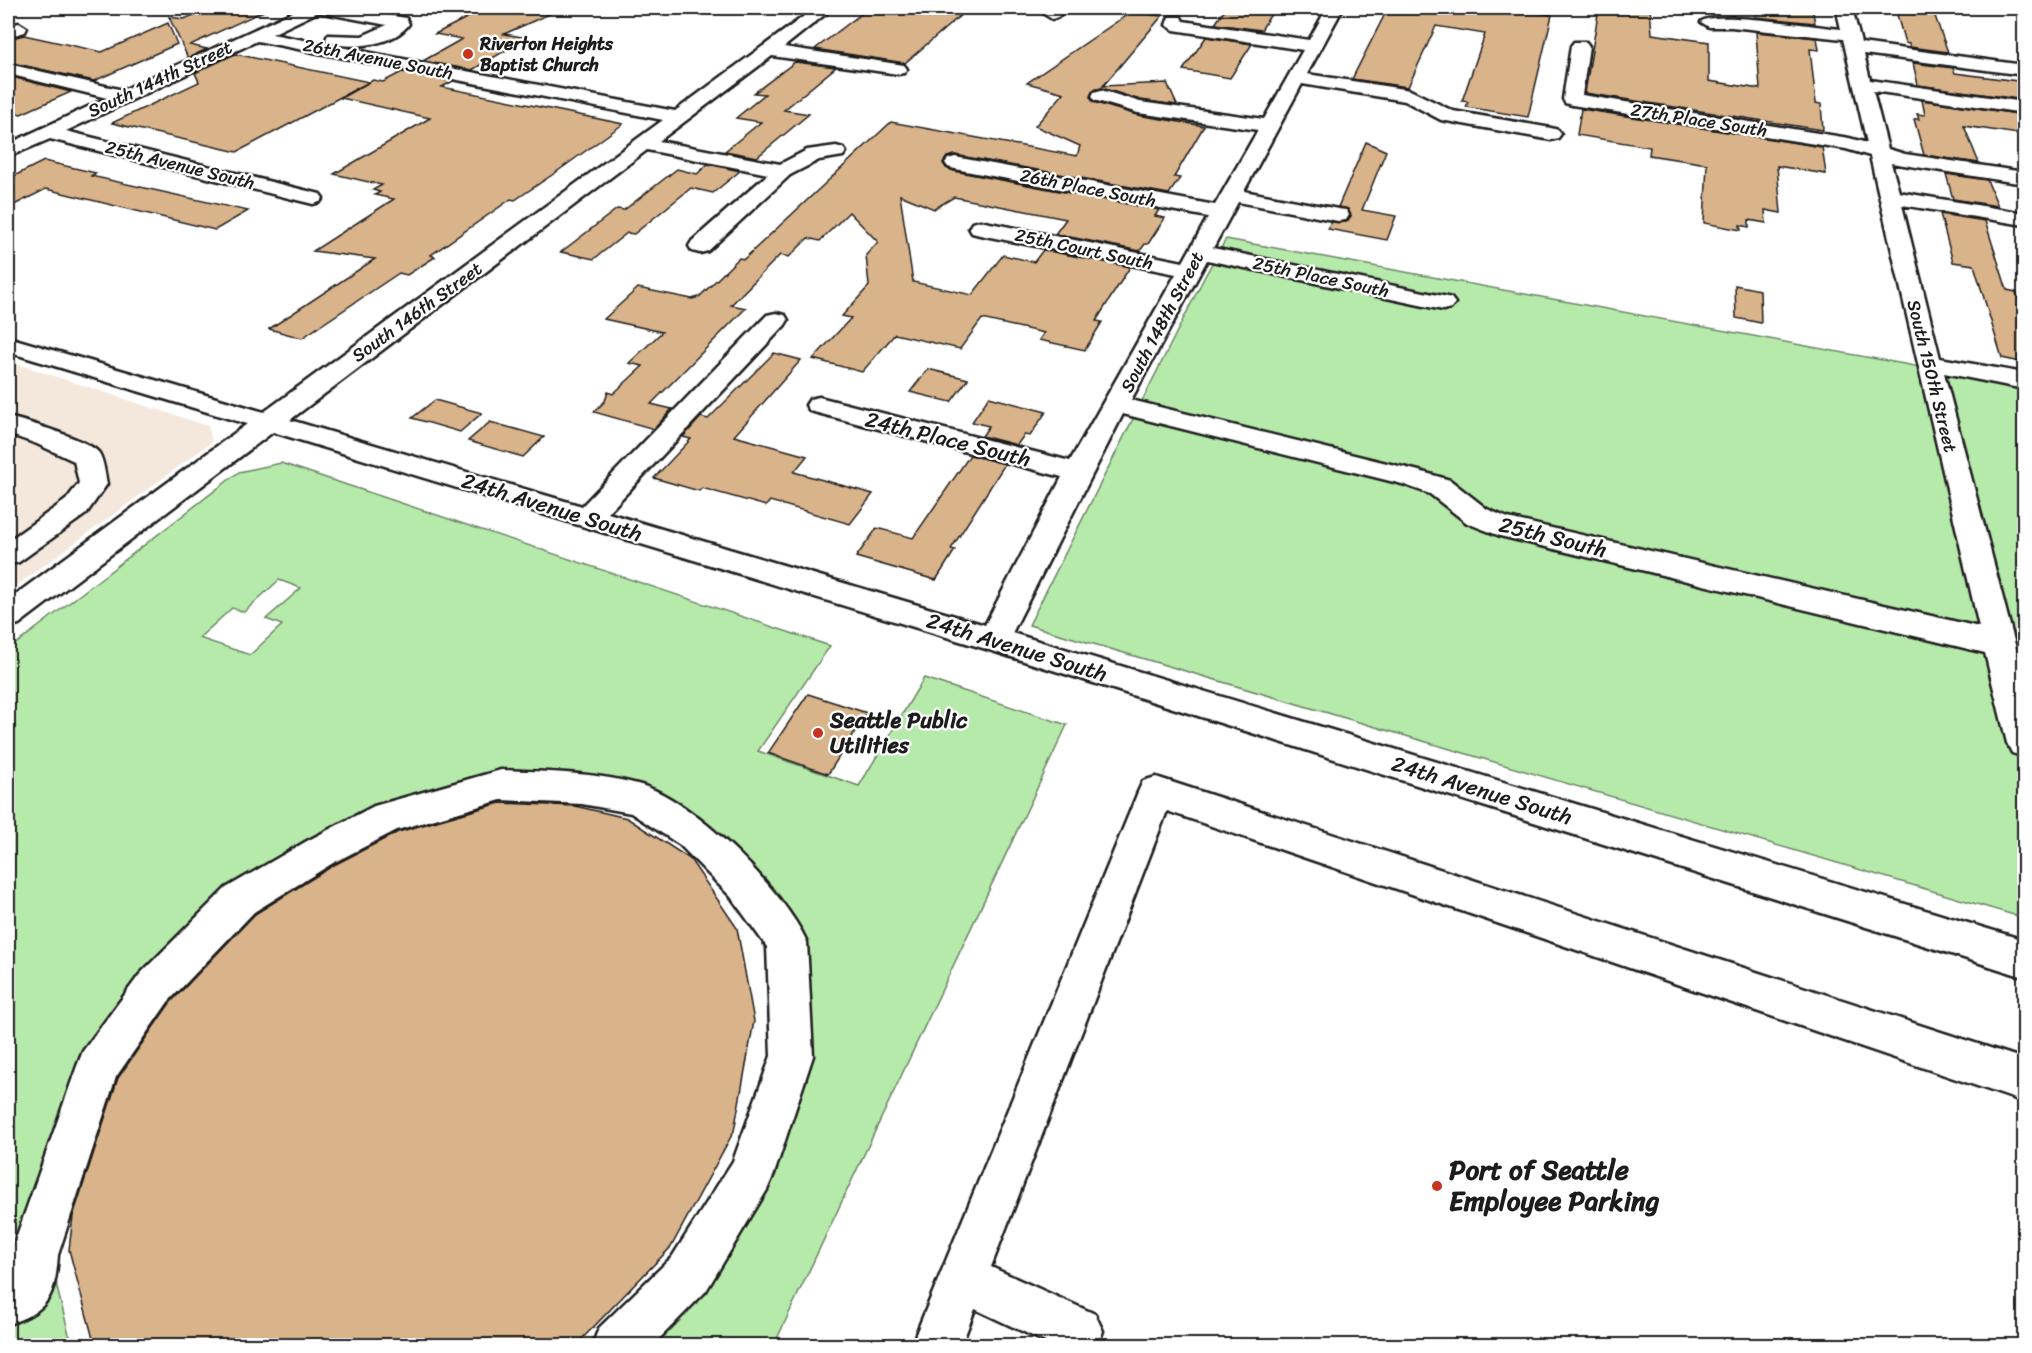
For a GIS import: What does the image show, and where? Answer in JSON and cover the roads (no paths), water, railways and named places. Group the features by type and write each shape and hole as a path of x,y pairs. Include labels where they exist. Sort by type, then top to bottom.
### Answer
{"street":[{"name":"South 144th Street","path":"8,151 313,8"},
{"path":"270,27 356,42 367,41 401,24 321,8"},
{"name":"South 146th Street","path":"8,616 825,8"},
{"name":"South 148th Street","path":"993,639 1078,472 1335,8"},
{"name":"South 150th Street","path":"1844,8 1929,363 2025,743"},
{"path":"1175,21 1174,24 1314,46"},
{"path":"1709,22 1731,22 2025,70"},
{"name":"26th Avenue South","path":"253,35 679,117"},
{"name":"27th Place South","path":"1580,45 1572,99 1849,144 1879,152"},
{"path":"769,50 898,69"},
{"path":"8,69 124,96"},
{"path":"1297,78 1410,96 1448,116 1551,134"},
{"path":"1861,84 2025,107"},
{"path":"1101,96 1138,107 1270,126"},
{"name":"25th Avenue South","path":"46,132 313,198"},
{"path":"644,144 783,171"},
{"path":"700,246 783,171 814,154 836,152"},
{"path":"1879,152 1903,160 2025,178"},
{"name":"26th Place South","path":"955,164 1226,204 1338,215"},
{"path":"1889,197 2025,219"},
{"name":"25th Court South","path":"980,228 1193,261"},
{"name":"25th Place South","path":"1193,261 1443,303"},
{"path":"587,518 776,320"},
{"name":"24th Avenue South","path":"8,344 993,639 2025,959"},
{"path":"1929,363 2025,381"},
{"name":"24th Place South","path":"819,405 1078,472"},
{"name":"25th South","path":"1117,405 1430,483 1440,487 1478,516 1500,526 1999,645"},
{"path":"8,425 47,438 87,456 93,484 76,507 8,555"},
{"path":"8,1300 32,1283 34,1255 98,1066 154,988 240,900 320,852 387,817 501,785 582,789 640,800 693,834 745,885 787,942 792,1056 751,1174 689,1274 617,1346"},
{"path":"936,1346 1155,792 2025,1081"},
{"path":"962,1278 1078,1331"}],"place":[{"name":"Riverton Heights Baptist Church","path":"468,54"},
{"name":"Seattle Public Utilities","path":"818,733"},
{"name":"Port of Seattle Employee Parking","path":"1437,1186"}]}
